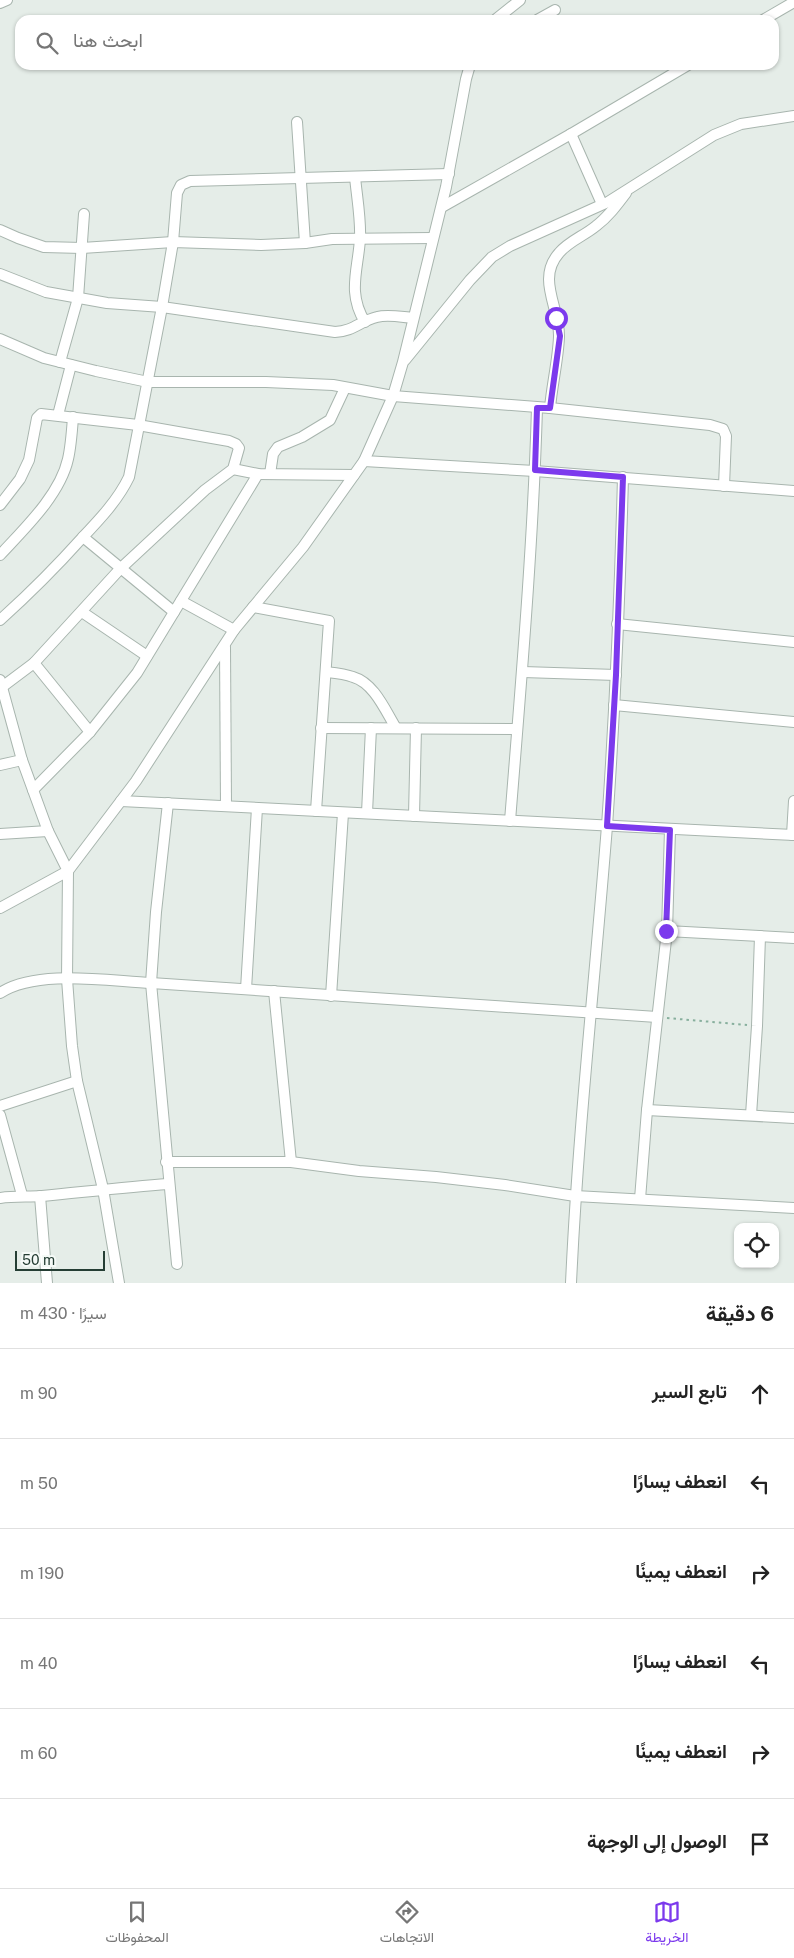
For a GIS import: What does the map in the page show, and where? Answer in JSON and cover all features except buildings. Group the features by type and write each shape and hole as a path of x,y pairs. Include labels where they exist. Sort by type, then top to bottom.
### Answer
{"street":[{"path":"0,3 7,0"},
{"path":"501,15 520,0"},
{"path":"772,15 794,2"},
{"path":"546,15 555,10"},
{"path":"0,908 68,871 121,801 234,630 303,547 364,461 393,396 404,362 413,318 442,207 469,70"},
{"path":"442,207 680,70"},
{"path":"404,362 470,280 492,257 510,246 602,204 628,190 714,135 741,124 794,116"},
{"path":"297,122 305,243"},
{"path":"571,134 602,204"},
{"path":"0,620 36,588 106,512 126,483 162,307 173,242 177,193 181,185 196,181 449,174"},
{"path":"355,178 360,238 355,276 355,295 357,307 365,322"},
{"path":"550,408 560,336 550,295 549,280 552,265 558,253 574,240 596,227 614,210 628,190"},
{"path":"58,415 78,298 84,214"},
{"path":"0,230 44,247 82,248 173,242 261,244 305,243 360,238 433,238"},
{"path":"0,274 46,292 106,303 162,307 335,332 347,331 376,317 413,318"},
{"path":"0,338 44,358 148,382 266,382 345,388 393,396 550,408 710,425 719,427 725,432 726,436 724,486"},
{"path":"270,474 273,454 278,447 307,434 330,420 345,388"},
{"path":"510,821 522,672 535,470 537,408"},
{"path":"0,505 20,478 29,460 38,416 44,414 138,425 236,444 239,448 233,469 205,490 120,569 34,663 1,683 22,760 48,831 68,871 67,979 77,1081 103,1189 119,1283"},
{"path":"0,555 46,502 60,480 68,460 73,417"},
{"path":"364,461 535,470 794,491"},
{"path":"233,469 258,474 354,475"},
{"path":"33,790 90,732 137,673 258,474"},
{"path":"571,1283 575,1196 607,826 616,675 623,477"},
{"path":"83,537 174,612"},
{"path":"181,601 234,630"},
{"path":"253,607 329,621 316,811"},
{"path":"82,612 148,656"},
{"path":"617,624 794,642"},
{"path":"225,646 226,806"},
{"path":"34,663 90,732"},
{"path":"326,672 354,677 366,683 383,705 396,728"},
{"path":"522,672 616,675"},
{"path":"614,704 794,722"},
{"path":"321,728 517,729"},
{"path":"367,813 371,728"},
{"path":"414,816 416,728"},
{"path":"0,765 22,760"},
{"path":"121,801 793,835 794,801"},
{"path":"168,804 156,912 151,983 168,1184 177,1264"},
{"path":"246,989 257,808"},
{"path":"331,996 343,813"},
{"path":"640,1199 647,1110 666,931 670,830"},
{"path":"0,834 48,831"},
{"path":"666,931 794,938"},
{"path":"751,1115 757,1026 760,936"},
{"path":"0,993 38,979 67,979 246,989 657,1017"},
{"path":"274,991 291,1162"},
{"path":"0,1106 77,1081"},
{"path":"647,1110 794,1118"},
{"path":"0,1115 22,1195"},
{"path":"166,1162 291,1162 359,1171 495,1184 575,1196 794,1208"},
{"path":"0,1198 168,1184"},
{"path":"40,1196 47,1283"}],"path":[{"path":"657,1017 757,1026"}],"route":[{"path":"556,318 560,336 550,408 537,408 535,470 623,477 616,675 607,826 670,830 666,931"}]}
